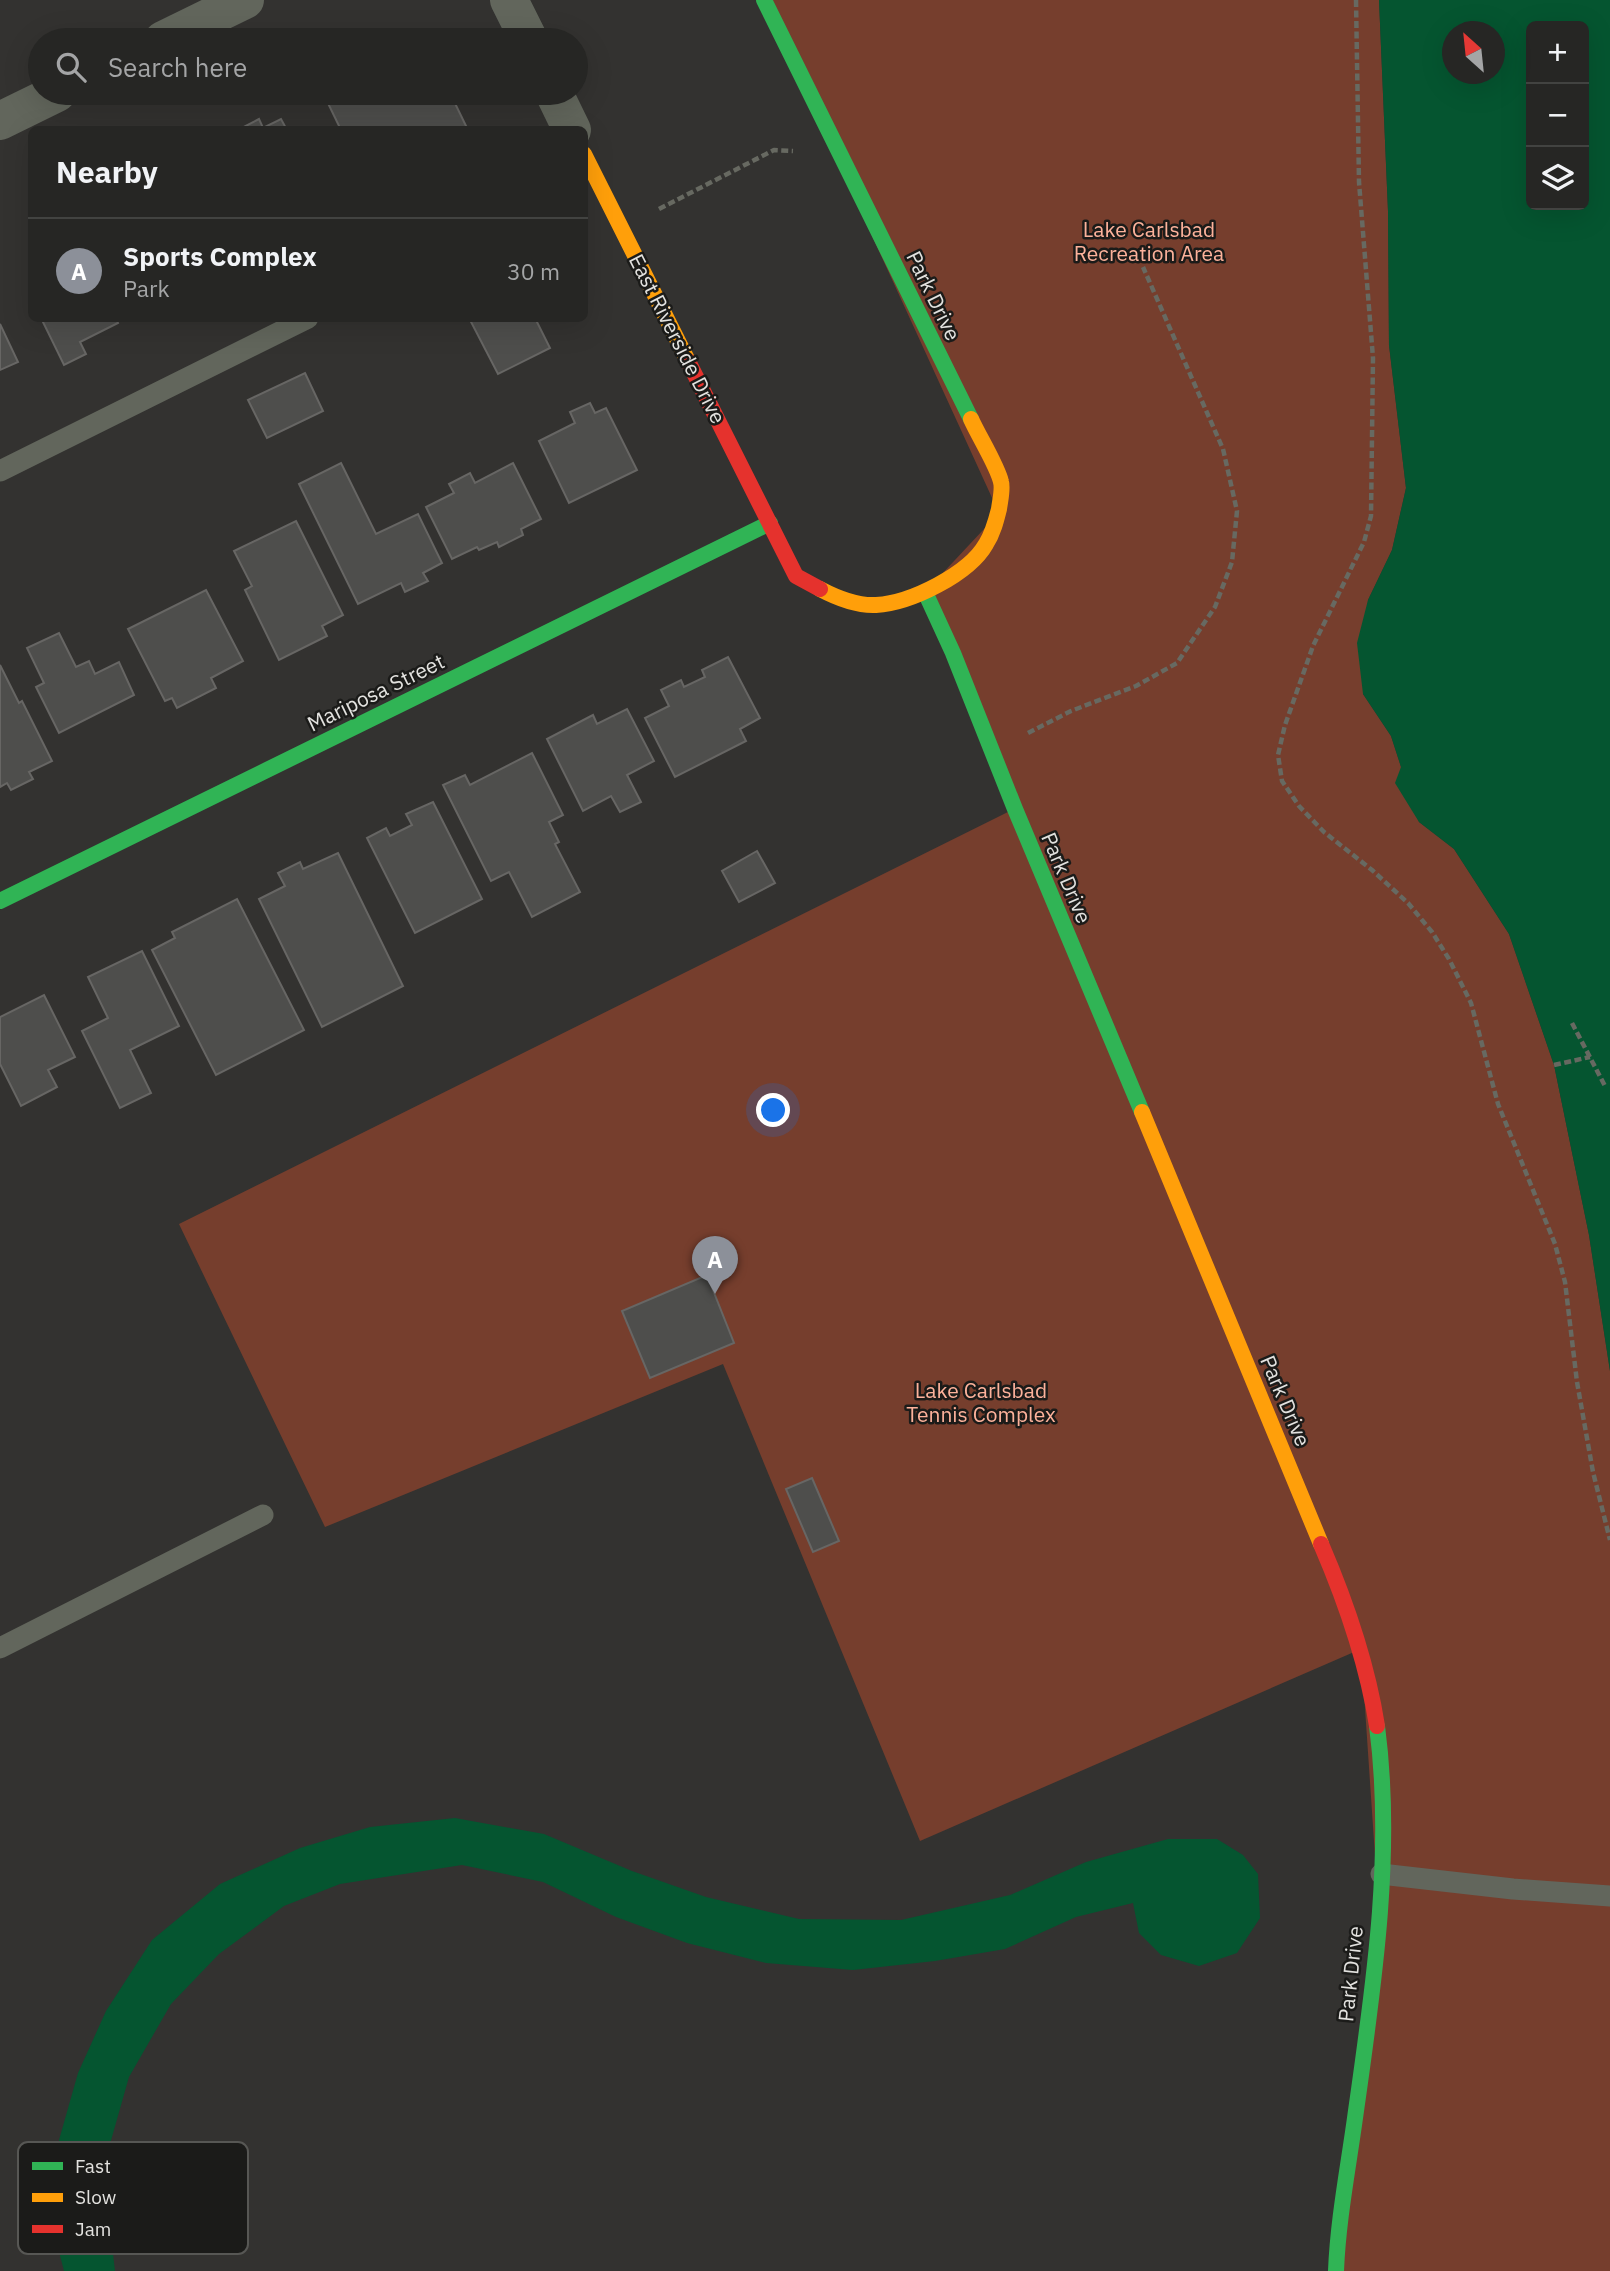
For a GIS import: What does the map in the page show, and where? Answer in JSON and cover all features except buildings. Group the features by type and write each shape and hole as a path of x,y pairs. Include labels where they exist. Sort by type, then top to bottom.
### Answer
{"street":[{"path":"188,28 245,0"},
{"path":"509,0 522,28"},
{"name":"Park Drive","path":"764,0 1002,483 999,513 985,547 955,575 925,592 877,605 831,596 796,576 770,523"},
{"path":"0,121 33,105"},
{"path":"560,105 570,126"},
{"name":"East Riverside Drive","path":"590,178 770,523"},
{"name":"Mariposa Street","path":"0,901 770,523"},
{"name":"Park Drive","path":"925,592 953,653 1332,1569 1361,1648 1380,1749 1381,1874 1370,1997 1337,2240 1336,2271"}],"lane":[{"path":"0,471 300,322"},
{"path":"0,1647 263,1515"},
{"path":"1381,1874 1513,1889 1610,1896"}],"path":[{"path":"1356,0 1359,182 1373,358 1371,516 1364,542 1312,646 1285,725 1278,755 1282,780 1299,806 1324,832 1373,870 1408,903 1432,932 1471,1003 1498,1104 1555,1244 1565,1282 1577,1382 1593,1472 1610,1540"},
{"path":"652,210 663,209 774,150 803,151"},
{"path":"992,751 1071,711 1136,686 1177,663 1215,607 1232,562 1237,511 1223,449 1143,267"},
{"path":"1572,1023 1605,1086"},
{"path":"1555,1065 1590,1057"}],"green space":[{"path":"764,0 1379,0 1388,211 1389,345 1406,488 1392,550 1368,600 1363,694 1391,736 1419,822 1454,849 1509,934 1554,1065 1589,1235 1610,1371 1610,2271 1336,2271 1379,1915 1361,1649 920,1841 723,1364 325,1527 179,1224 1014,809 925,592 999,513"}],"shaded area":[{"path":"1379,0 1610,0 1610,1371 1589,1235 1554,1065 1509,934 1454,849 1419,822 1395,783 1401,767 1391,736 1363,694 1357,643 1368,600 1392,550 1406,488 1389,345 1388,211"},
{"path":"455,1818 544,1834 632,1871 706,1897 799,1919 901,1920 1010,1895 1086,1862 1168,1839 1217,1839 1243,1855 1258,1874 1260,1918 1237,1953 1199,1966 1161,1955 1139,1933 1133,1903 1076,1917 1005,1949 935,1961 853,1970 766,1963 687,1943 616,1917 543,1882 462,1865 340,1884 284,1906 219,1954 171,2004 129,2077 111,2142 59,2142 78,2073 106,2011 152,1940 220,1884 300,1848 370,1827"},
{"path":"60,2254 113,2254 115,2271 64,2271"}],"traffic: fast":[{"path":"764,0 971,419"},
{"path":"0,901 770,523"},
{"path":"925,592 953,653 1142,1112"},
{"path":"1336,2271 1379,1922 1383,1824 1377,1726"}],"traffic: slow":[{"path":"588,162 688,361"},
{"path":"820,589 854,603 890,603 938,585 967,566 978,555 994,527 1002,485 971,419"},
{"path":"1142,1112 1321,1544"}],"traffic: jam":[{"path":"688,361 796,576 820,589"},
{"path":"1321,1544 1355,1633 1377,1726"}],"place":[{"name":"Sports Complex","path":"715,1294"}],"park label":[{"name":"Lake Carlsbad Recreation Area","path":"1149,242"},
{"name":"Lake Carlsbad Tennis Complex","path":"981,1403"}]}
